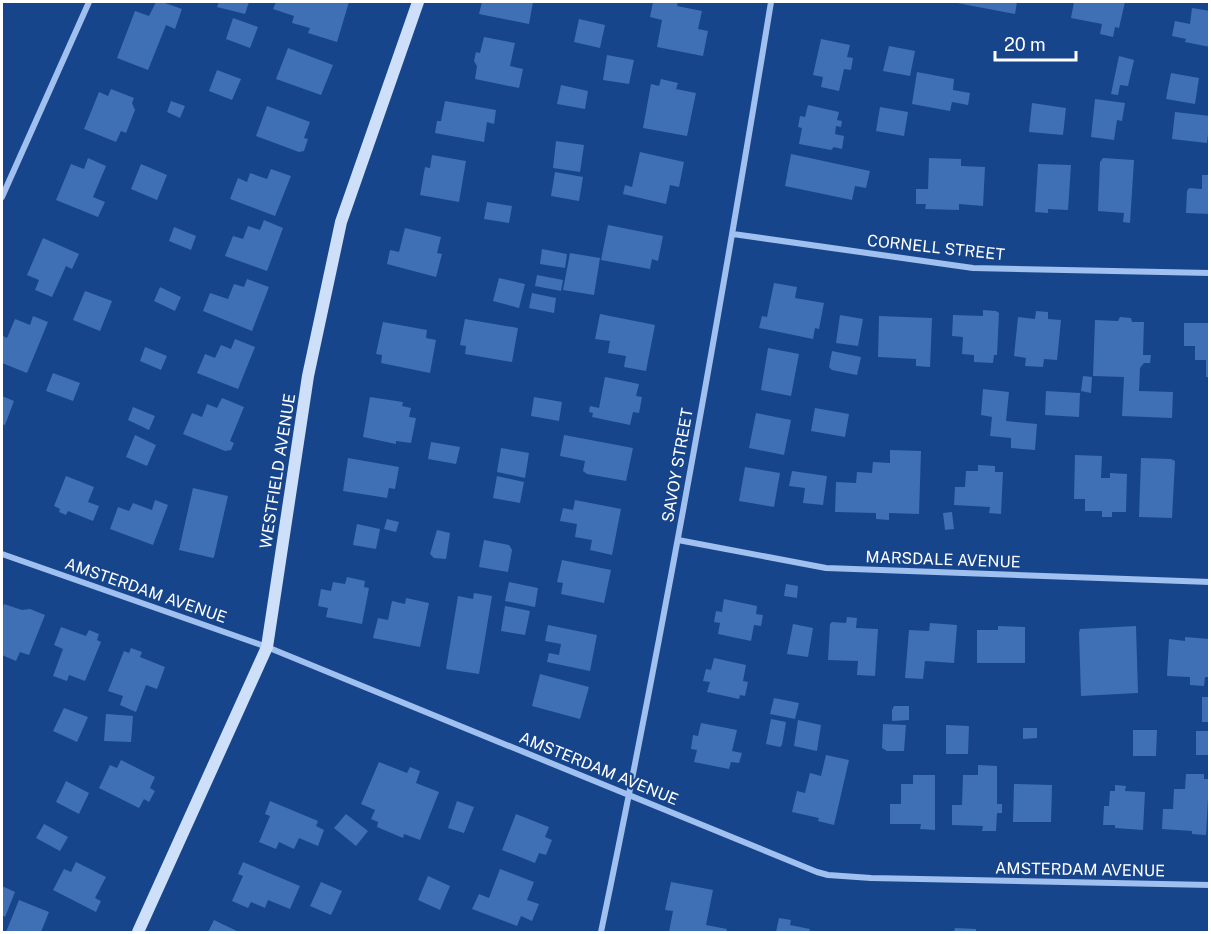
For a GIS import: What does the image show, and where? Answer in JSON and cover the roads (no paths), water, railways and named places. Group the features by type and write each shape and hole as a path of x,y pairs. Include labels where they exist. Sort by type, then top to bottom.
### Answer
{"street":[{"path":"2,196 89,2"},
{"name":"WESTFIELD AVENUE","path":"138,933 267,647 308,376 341,222 418,2"},
{"name":"SAVOY STREET","path":"601,933 678,540 733,234 771,2"},
{"name":"CORNELL STREET","path":"733,234 973,268 1209,273"},
{"name":"MARSDALE AVENUE","path":"678,540 826,568 1209,582"},
{"name":"AMSTERDAM AVENUE","path":"2,554 267,647 828,874 871,878 1209,885"}]}
